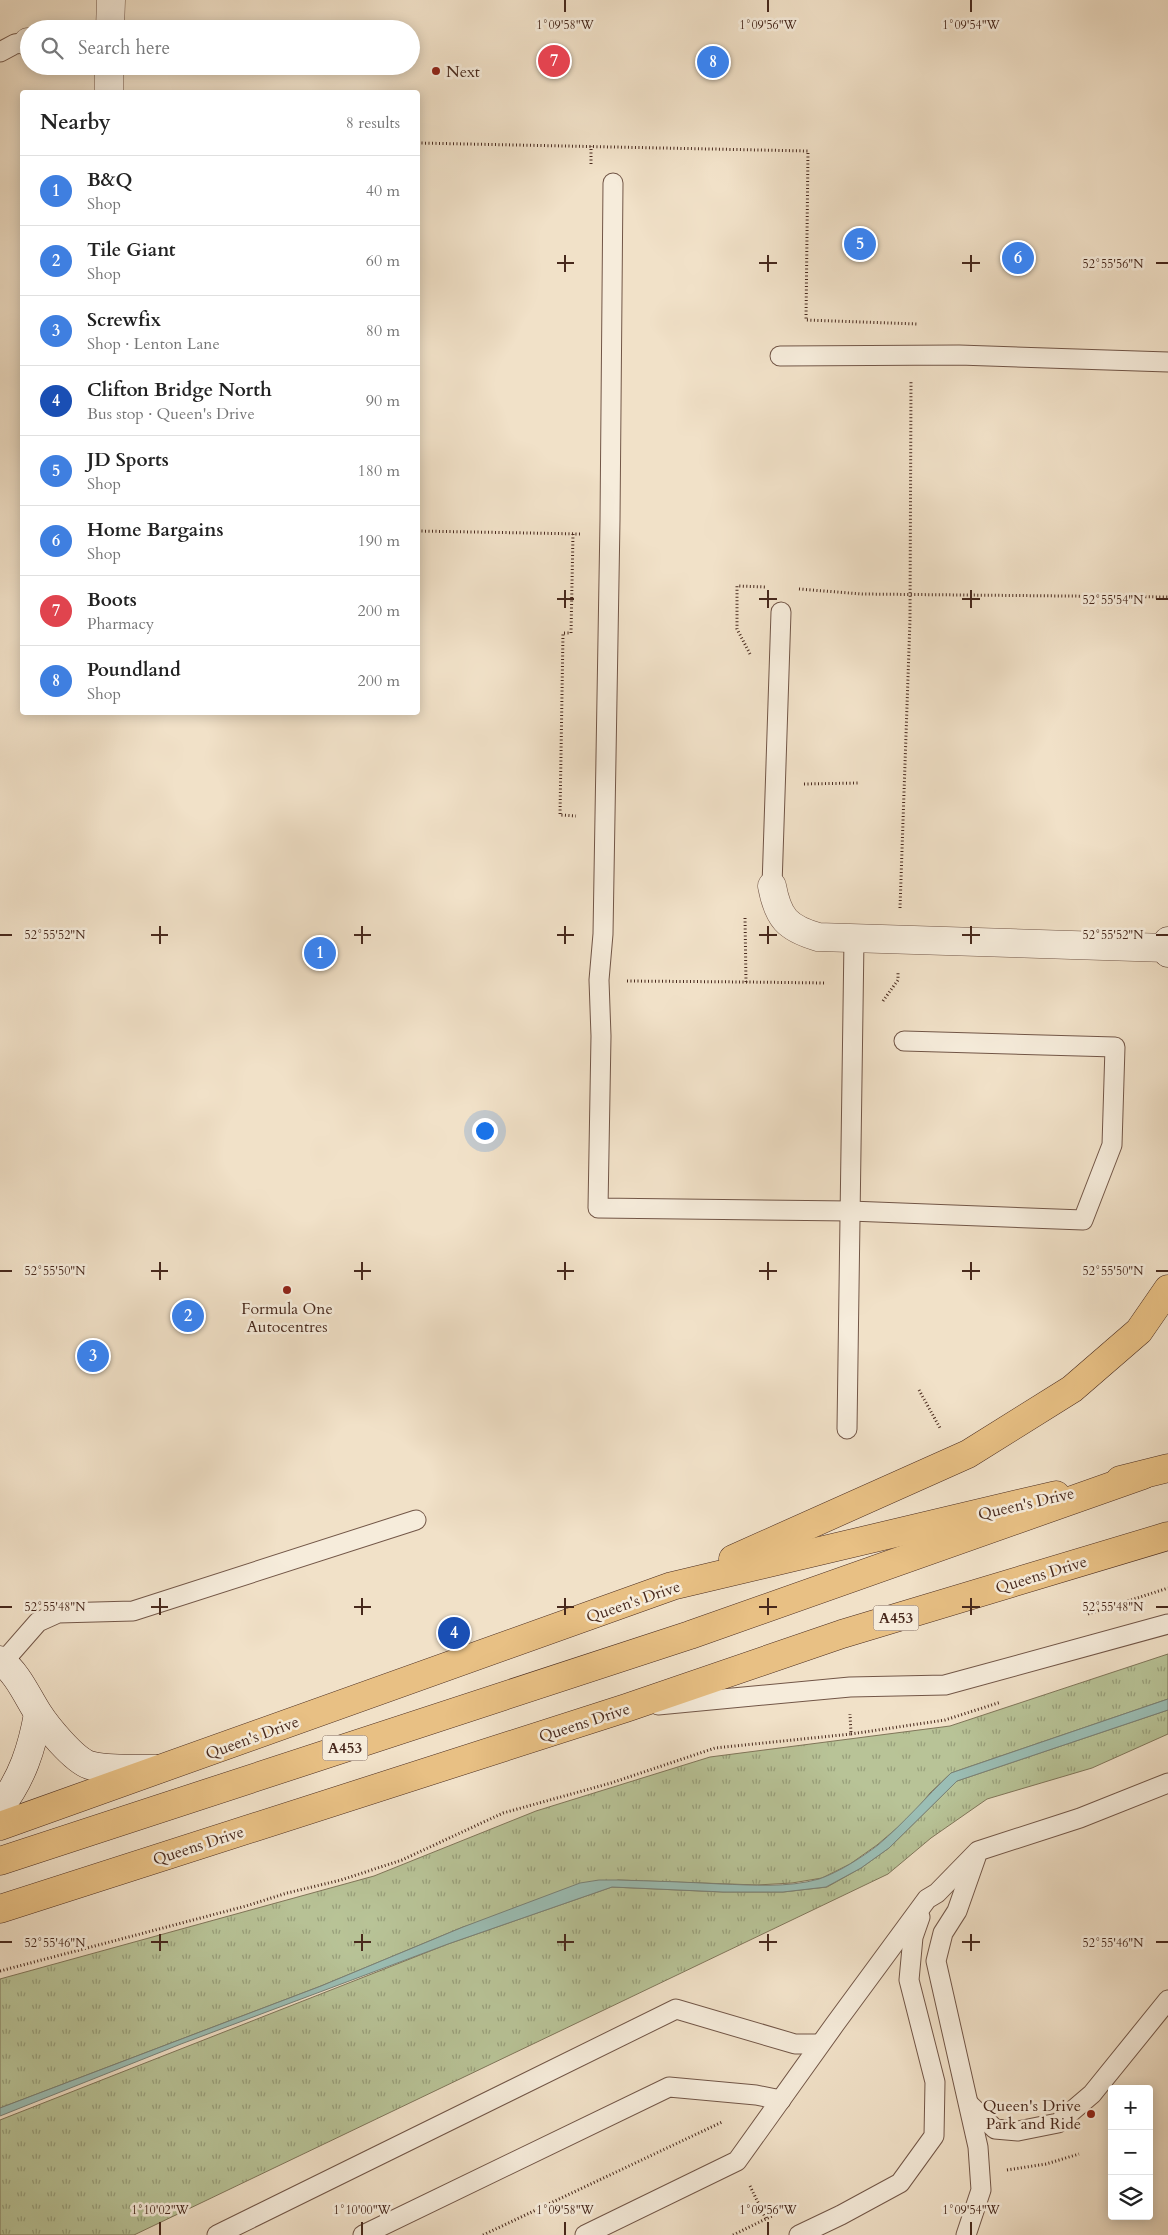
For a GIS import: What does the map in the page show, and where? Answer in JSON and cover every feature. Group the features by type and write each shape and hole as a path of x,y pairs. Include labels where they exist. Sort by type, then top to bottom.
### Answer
{"main road":[{"path":"672,1586 968,1454 1072,1389 1139,1331 1168,1289"},
{"name":"Queen's Drive","path":"0,1826 672,1586 1155,1471"},
{"name":"A453","path":"0,1861 690,1635 1155,1471"},
{"name":"Queens Drive","path":"0,1909 626,1708 842,1634 1168,1536"}],"street":[{"path":"110,20 111,0"},
{"path":"109,75 109,90"},
{"path":"772,886 776,907 788,924 802,932 818,937 1168,947"},
{"path":"1,1661 25,1688 38,1714 68,1749 88,1764 109,1767 162,1769"},
{"path":"0,1807 24,1768 33,1741 38,1714"}],"lane":[{"path":"0,52 20,43"},
{"path":"613,183 610,549 603,934 599,980 601,1036 598,1208 850,1211 1083,1220 1112,1145 1115,1048 904,1042"},
{"path":"780,356 911,356 1168,362"},
{"path":"772,886 781,612"},
{"path":"847,1430 854,939"},
{"path":"1,1661 38,1622 58,1613 133,1611 416,1520"},
{"path":"626,1708 850,1687 945,1685 1168,1624"},
{"path":"585,2235 737,2161 927,1899 937,1893 978,1851 1080,1818 1168,1783"},
{"path":"966,2235 981,2190 978,2147 936,1961 943,1933 957,1911 978,1851"},
{"path":"799,2235 900,2183 934,2136 935,2082 909,1980 913,1937 927,1899"},
{"path":"970,2105 995,2129 1018,2131 1058,2123 1092,2094 1168,2000"},
{"path":"217,2235 676,2008 795,2044 820,2044"},
{"path":"363,2235 670,2087 756,2095 781,2100"}],"path":[{"path":"420,143 808,150 806,320 921,324"},
{"path":"881,1010 882,1002 898,980 900,940 910,620 911,324"},
{"path":"420,531 588,534"},
{"path":"571,634 573,534"},
{"path":"746,982 826,983 826,993"},
{"path":"919,1390 940,1428"},
{"path":"1085,1615 1168,1588"},
{"path":"0,1971 246,1906 278,1895 341,1880 402,1860 503,1813 611,1783 715,1748 851,1734 850,1687"},
{"path":"483,2235 717,2124"}],"green space":[{"path":"1168,1654 1168,1699 951,1773 930,1793 911,1816 877,1845 850,1864 822,1878 792,1883 757,1885 618,1880 463,1927 321,1986 0,2108 0,1979 374,1876 536,1811 710,1757 950,1726"},
{"path":"1168,1710 1168,1734 1092,1768 987,1799 931,1838 888,1874 134,2235 0,2235 0,2120 448,1944 612,1887 723,1892 783,1892 827,1887 861,1868 889,1848 957,1781"}],"water":[{"path":"1168,1699 1168,1710 957,1781 889,1848 861,1868 826,1887 783,1892 723,1892 612,1887 448,1944 181,2044 0,2116 0,2108 321,1986 463,1927 580,1883 618,1880 770,1885 795,1884 819,1879 850,1864 878,1845 951,1773"}],"place":[{"name":"Boots","path":"554,61"},
{"name":"Poundland","path":"713,62"},
{"name":"Next","path":"436,71"},
{"name":"JD Sports","path":"860,244"},
{"name":"Home Bargains","path":"1018,258"},
{"name":"B&Q","path":"320,953"},
{"name":"Formula One Autocentres","path":"287,1290"},
{"name":"Tile Giant","path":"188,1316"},
{"name":"Screwfix","path":"93,1356"},
{"name":"Clifton Bridge North","path":"454,1633"},
{"name":"Queen's Drive Park and Ride","path":"1091,2114"}]}
